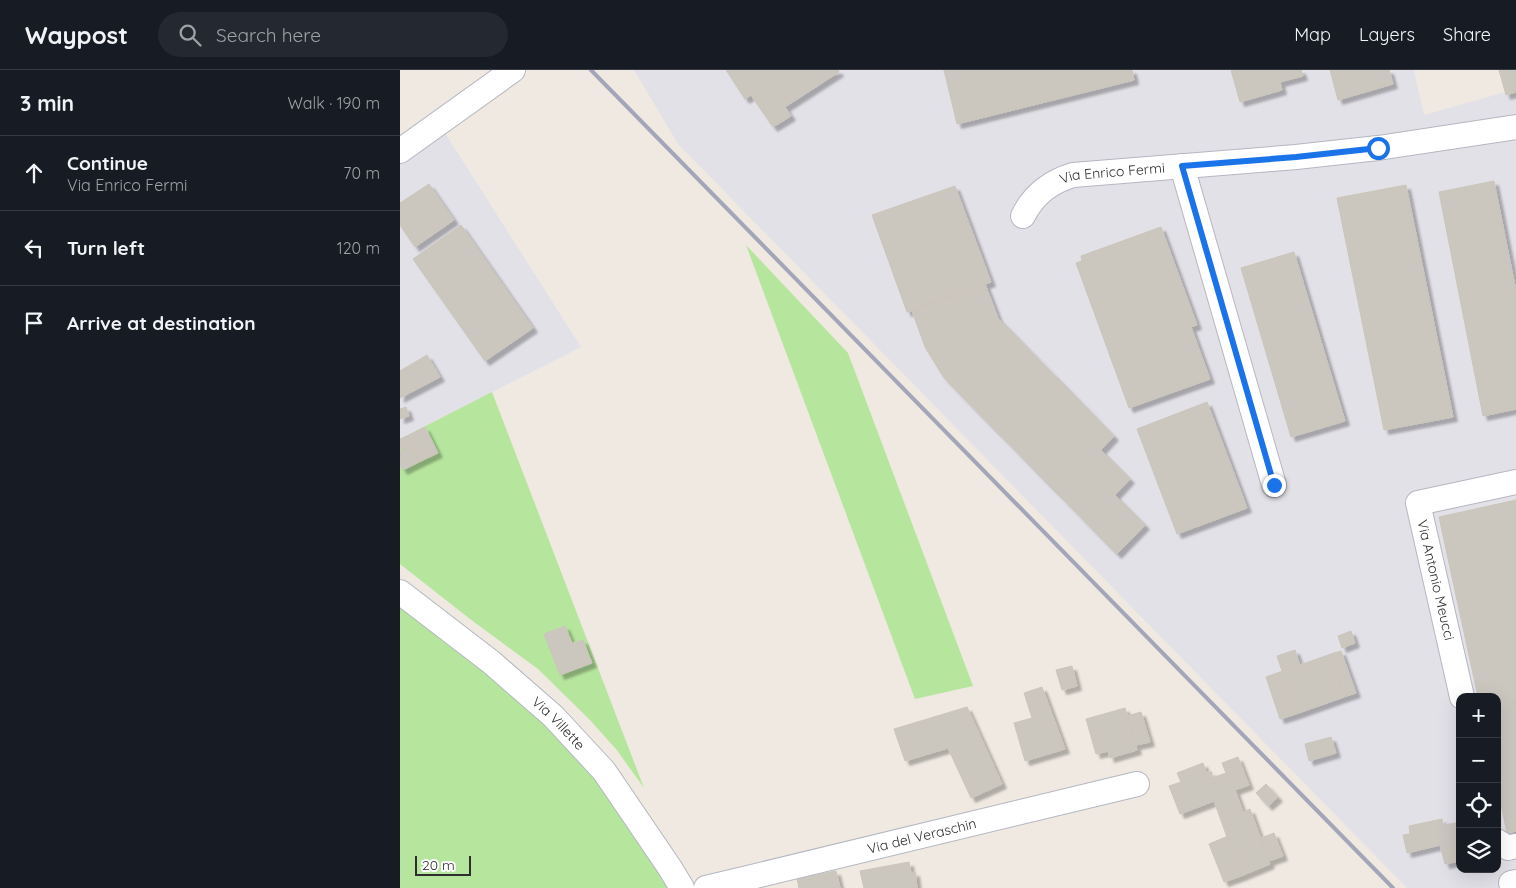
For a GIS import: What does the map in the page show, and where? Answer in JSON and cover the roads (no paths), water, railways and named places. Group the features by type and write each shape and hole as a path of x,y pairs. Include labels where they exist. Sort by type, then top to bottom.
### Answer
{"street":[{"path":"400,151 513,70"},
{"name":"Via Enrico Fermi","path":"1023,216 1036,196 1048,186 1060,179 1073,175 1296,157 1378,148 1516,127"},
{"path":"1182,166 1274,485"},
{"name":"Via Antonio Meucci","path":"1461,693 1418,503 1516,482"},
{"name":"Via Villette","path":"400,592 491,662 554,716 604,771 682,888"},
{"name":"Via del Veraschin","path":"706,888 1137,784"},
{"path":"1501,844 1508,848 1516,846"}],"railway":[{"path":"591,70 1393,888"}]}
